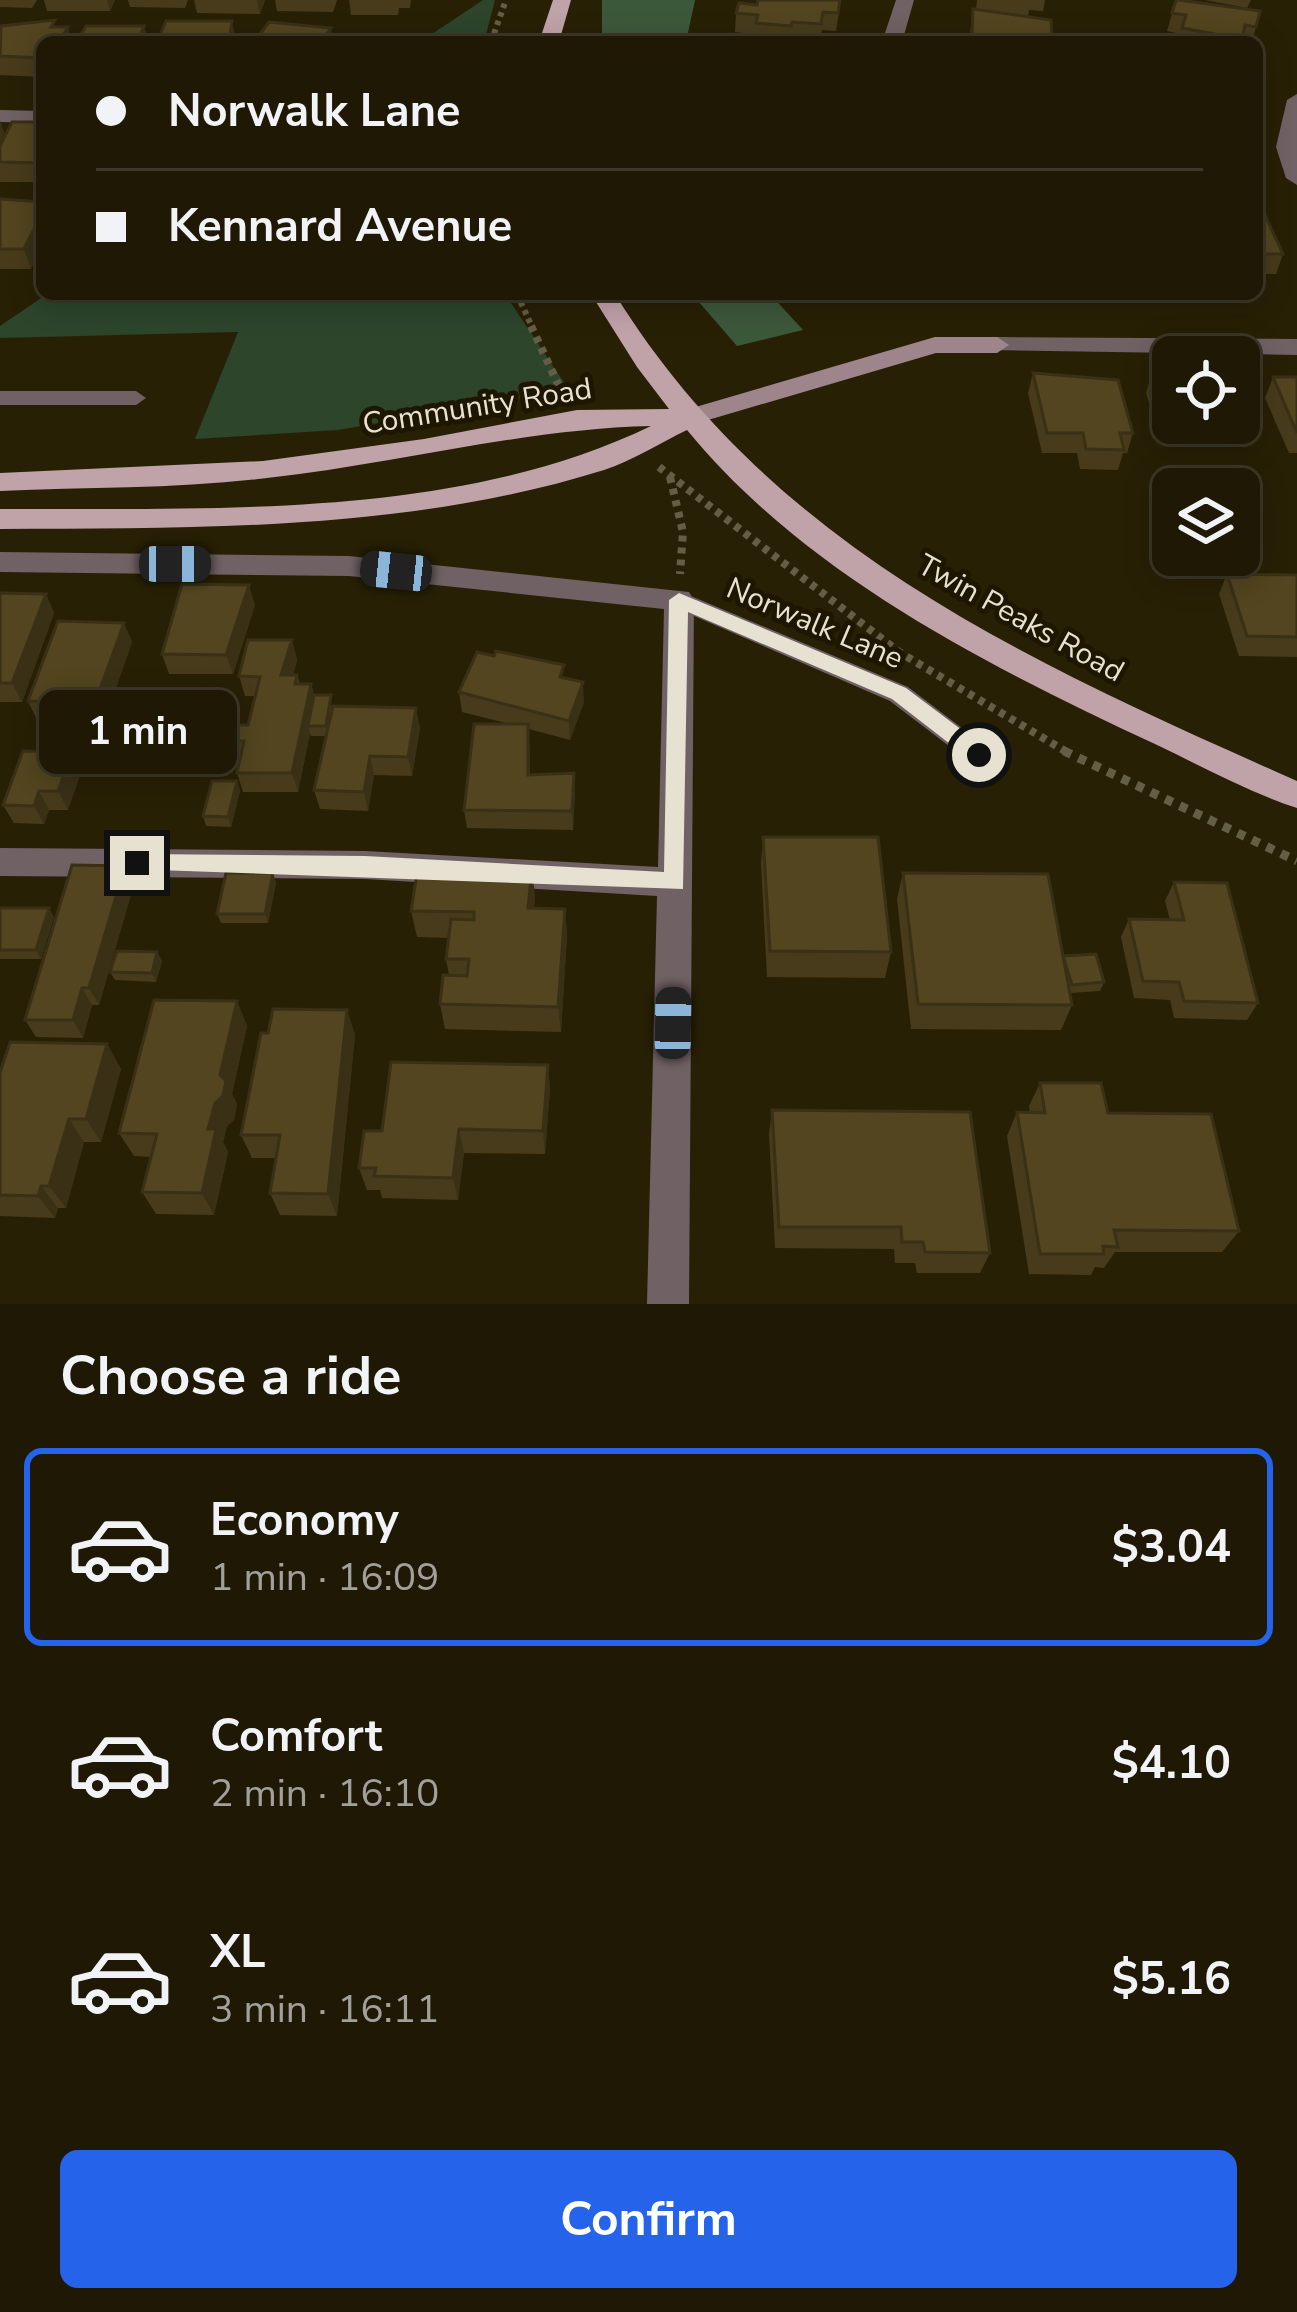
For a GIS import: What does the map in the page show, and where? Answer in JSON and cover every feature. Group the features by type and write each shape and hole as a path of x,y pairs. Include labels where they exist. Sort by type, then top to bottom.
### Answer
{"main road":[{"path":"551,36 562,0"},
{"name":"Twin Peaks Road","path":"607,300 653,372 691,417 820,536 928,614 1172,739 1297,795"},
{"path":"0,519 241,518 424,499 599,462 691,417"},
{"name":"Community Road","path":"0,482 263,470 424,448 578,418 691,417"}],"street":[{"path":"894,36 905,0"},
{"path":"1297,100 1288,147 1297,178"},
{"path":"0,116 36,117"},
{"path":"691,417 935,345 1297,347"},
{"path":"0,562 349,566 679,600 668,1304"},
{"path":"0,862 365,865 675,882"}],"lane":[{"path":"0,398 136,398"},
{"name":"Norwalk Lane","path":"679,600 899,694 979,755"}],"path":[{"path":"493,36 506,0"},
{"path":"670,476 683,532 679,600"}],"green space":[{"path":"483,0 495,0 486,36 429,36"},
{"path":"602,0 695,0 687,36 602,36"},
{"path":"38,300 509,300 569,390 338,430 195,439 238,332 0,338 0,326"},
{"path":"697,300 776,300 803,330 737,346"}],"building":[{"path":"758,0 840,0 838,13 823,12 821,24 792,22 791,26 756,23 758,15 736,13 739,3 757,5"},
{"path":"1176,0 1260,11 1256,27 1245,25 1243,36 1182,28 1186,15 1172,13"},
{"path":"973,9 1051,20 1052,36 972,34"},
{"path":"55,20 51,27 68,27 63,36 36,36 36,58 0,56 1,26"},
{"path":"166,21 232,21 230,36 160,36"},
{"path":"269,22 331,28 325,36 258,36"},
{"path":"86,26 144,26 140,36 80,36"},
{"path":"12,122 36,122 36,163 0,162 0,146"},
{"path":"0,199 36,202 36,225 24,249 0,249"},
{"path":"1263,215 1265,215 1283,254 1263,254"},
{"path":"1033,373 1118,380 1133,433 1120,433 1124,450 1086,449 1083,433 1047,433"},
{"path":"1273,377 1297,377 1297,433"},
{"path":"1297,575 1297,637 1247,636 1228,576"},
{"path":"182,584 249,585 226,655 162,654"},
{"path":"0,593 46,594 12,683 0,683"},
{"path":"58,621 124,623 95,703 28,701"},
{"path":"248,640 292,640 281,675 297,675 295,684 311,684 292,773 237,773 244,741 231,740 235,725 248,725 260,677 239,676"},
{"path":"496,651 564,665 560,677 583,682 569,721 459,692 477,652 494,656"},
{"path":"314,695 331,695 326,726 308,726"},
{"path":"333,706 416,708 408,757 370,756 364,792 314,790"},
{"path":"474,724 528,724 528,775 574,773 572,811 464,810"},
{"path":"23,751 72,752 58,791 39,791 34,806 3,805"},
{"path":"212,781 237,781 228,817 203,816"},
{"path":"763,837 878,837 891,952 770,951"},
{"path":"72,865 125,866 89,988 82,988 73,1020 25,1020"},
{"path":"418,867 532,869 528,908 565,909 558,1007 440,1004 443,975 467,976 469,959 446,959 451,919 474,920 474,912 411,911"},
{"path":"226,873 273,873 265,914 217,914"},
{"path":"903,873 1048,874 1072,1005 918,1004"},
{"path":"1174,882 1227,883 1258,1003 1184,1001 1179,982 1143,981 1129,919 1184,920"},
{"path":"0,908 49,908 36,950 0,950"},
{"path":"117,951 157,952 152,973 110,972"},
{"path":"1096,954 1104,982 1072,985 1063,956"},
{"path":"154,1000 237,1001 220,1075 226,1081 223,1096 215,1103 208,1129 216,1129 202,1193 142,1192 157,1134 119,1133"},
{"path":"273,1009 347,1010 328,1194 270,1193 280,1135 241,1135 261,1033 268,1033"},
{"path":"10,1042 107,1044 86,1119 69,1119 49,1186 41,1186 38,1196 0,1195 0,1073"},
{"path":"391,1062 548,1065 543,1131 459,1129 453,1178 374,1176 376,1168 359,1168 364,1131 382,1131"},
{"path":"1040,1083 1101,1083 1108,1113 1211,1114 1239,1231 1114,1230 1118,1247 1103,1246 1104,1254 1040,1254 1017,1112 1045,1113"},
{"path":"772,1110 970,1112 990,1253 925,1252 923,1242 902,1242 901,1227 779,1227"}],"route":[{"path":"137,863 365,865 675,882 679,600 899,694 979,755"}]}
